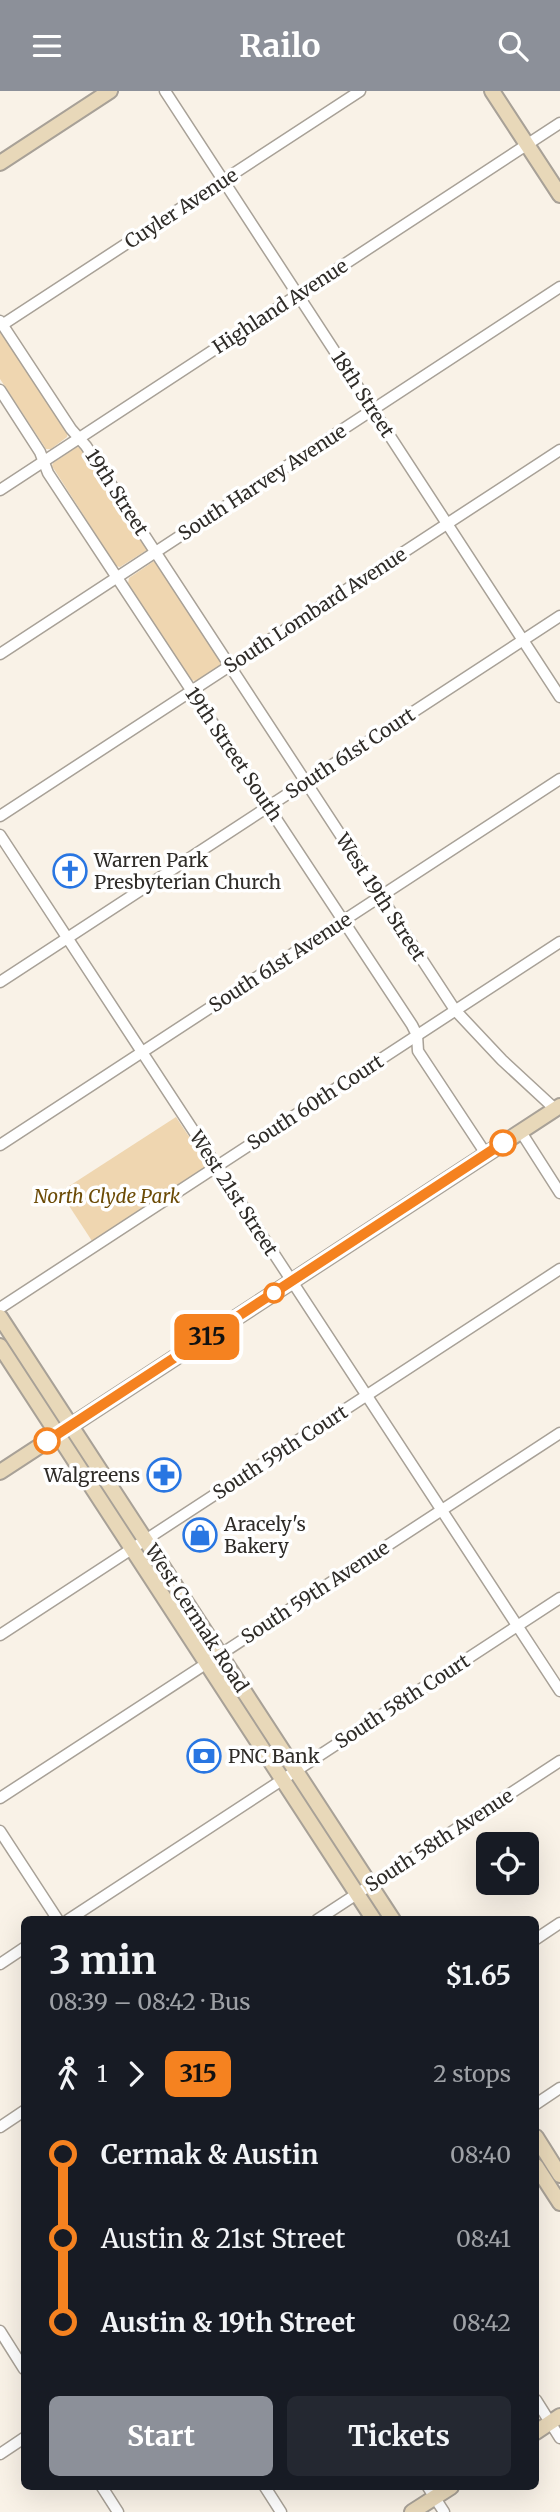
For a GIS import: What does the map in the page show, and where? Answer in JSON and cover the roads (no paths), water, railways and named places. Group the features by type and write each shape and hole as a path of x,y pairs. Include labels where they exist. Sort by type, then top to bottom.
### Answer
{"main road":[{"path":"0,163 110,91"},
{"path":"492,91 560,195"},
{"path":"0,1472 557,1108"},
{"name":"West Cermak Road","path":"0,1317 133,1548 207,1663 390,1916"},
{"name":"West Cermak Road","path":"0,1346 146,1540 220,1655 371,1916"},
{"path":"539,2142 560,2175"},
{"path":"539,2171 560,2203"},
{"path":"539,2430 555,2419"},
{"path":"412,2512 431,2492"}],"street":[{"name":"18th Street","path":"165,91 560,697"},
{"name":"Cuyler Avenue","path":"1,323 360,91"},
{"name":"Highland Avenue","path":"0,490 560,123"},
{"name":"South Harvey Avenue","path":"0,654 560,287"},
{"name":"19th Street","path":"1,323 71,429 86,446 230,666"},
{"name":"19th Street South","path":"0,390 117,577 417,1035 418,1051 486,1154"},
{"name":"South Lombard Avenue","path":"0,816 560,450"},
{"name":"South 61st Court","path":"0,982 560,616"},
{"name":"West 19th Street","path":"230,666 455,1010 502,1060 557,1108"},
{"name":"South 61st Avenue","path":"0,1145 560,779"},
{"name":"West 21st Street","path":"0,835 560,1691"},
{"name":"South 60th Court","path":"0,1308 560,942"},
{"path":"521,1132 560,1193"},
{"name":"South 59th Court","path":"0,1635 560,1269"},
{"name":"South 59th Avenue","path":"0,1798 560,1433"},
{"name":"South 58th Court","path":"74,1916 560,1598"},
{"name":"South 58th Avenue","path":"323,1916 560,1761"},
{"path":"0,1831 55,1916"},
{"path":"539,1937 560,1923"},
{"path":"0,1964 21,1950"},
{"path":"539,2102 560,2088"},
{"path":"0,2127 21,2115"},
{"path":"0,2331 21,2364"},
{"path":"539,2403 555,2419 560,2438"},
{"path":"0,2454 21,2440"},
{"path":"104,2490 118,2512"},
{"path":"267,2490 281,2512"},
{"path":"431,2492 444,2512"}],"place":[{"name":"Warren Park Presbyterian Church","path":"70,871"},
{"name":"Walgreens","path":"164,1475"},
{"name":"Aracely's Bakery","path":"200,1535"},
{"name":"PNC Bank","path":"204,1756"}],"park label":[{"name":"North Clyde Park","path":"107,1196"}]}
